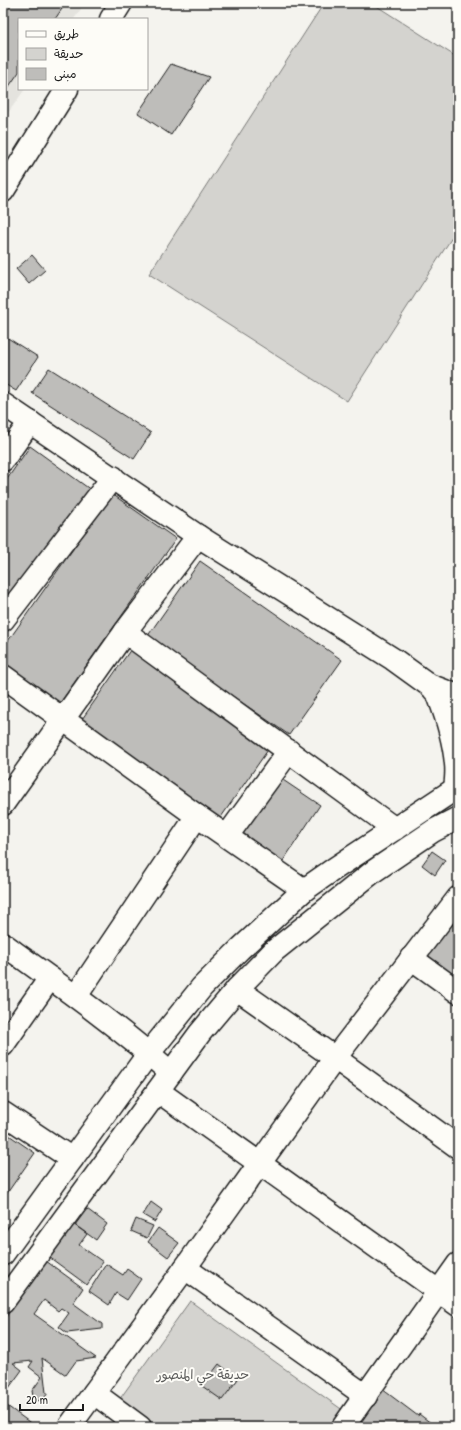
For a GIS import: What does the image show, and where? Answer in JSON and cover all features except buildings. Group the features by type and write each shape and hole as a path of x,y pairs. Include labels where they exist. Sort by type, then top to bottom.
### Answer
{"street":[{"path":"111,18 120,3"},
{"path":"3,191 66,90"},
{"path":"3,404 113,477 198,536 393,659 442,692 458,714"},
{"path":"3,460 30,422"},
{"path":"3,620 113,477"},
{"path":"3,804 125,632 198,536"},
{"path":"125,632 395,828"},
{"path":"3,676 197,816 304,890"},
{"path":"3,1254 149,1053 202,987 240,949 304,890 457,788 456,759 442,692"},
{"path":"227,836 289,751"},
{"path":"76,996 197,816"},
{"path":"3,1302 200,1033 237,990 274,951 374,871 434,831 458,818"},
{"path":"69,1427 335,1058 458,898"},
{"path":"3,944 76,996 149,1053 171,1073"},
{"path":"411,958 458,992"},
{"path":"3,1045 50,978"},
{"path":"237,990 335,1058 458,1147"},
{"path":"158,1091 458,1305"},
{"path":"3,1113 72,1159"},
{"path":"343,1427 458,1264"},
{"path":"185,1268 366,1396"},
{"path":"94,1393 140,1427"}],"shaded area":[{"path":"3,3 85,3 75,18 18,18 18,90 24,90 3,120"}],"green space":[{"path":"324,3 372,3 458,58 458,228 347,401 149,274"},
{"name":"حديقة حي المنصور","path":"190,1301 344,1411 333,1427 142,1427 114,1407"}]}
